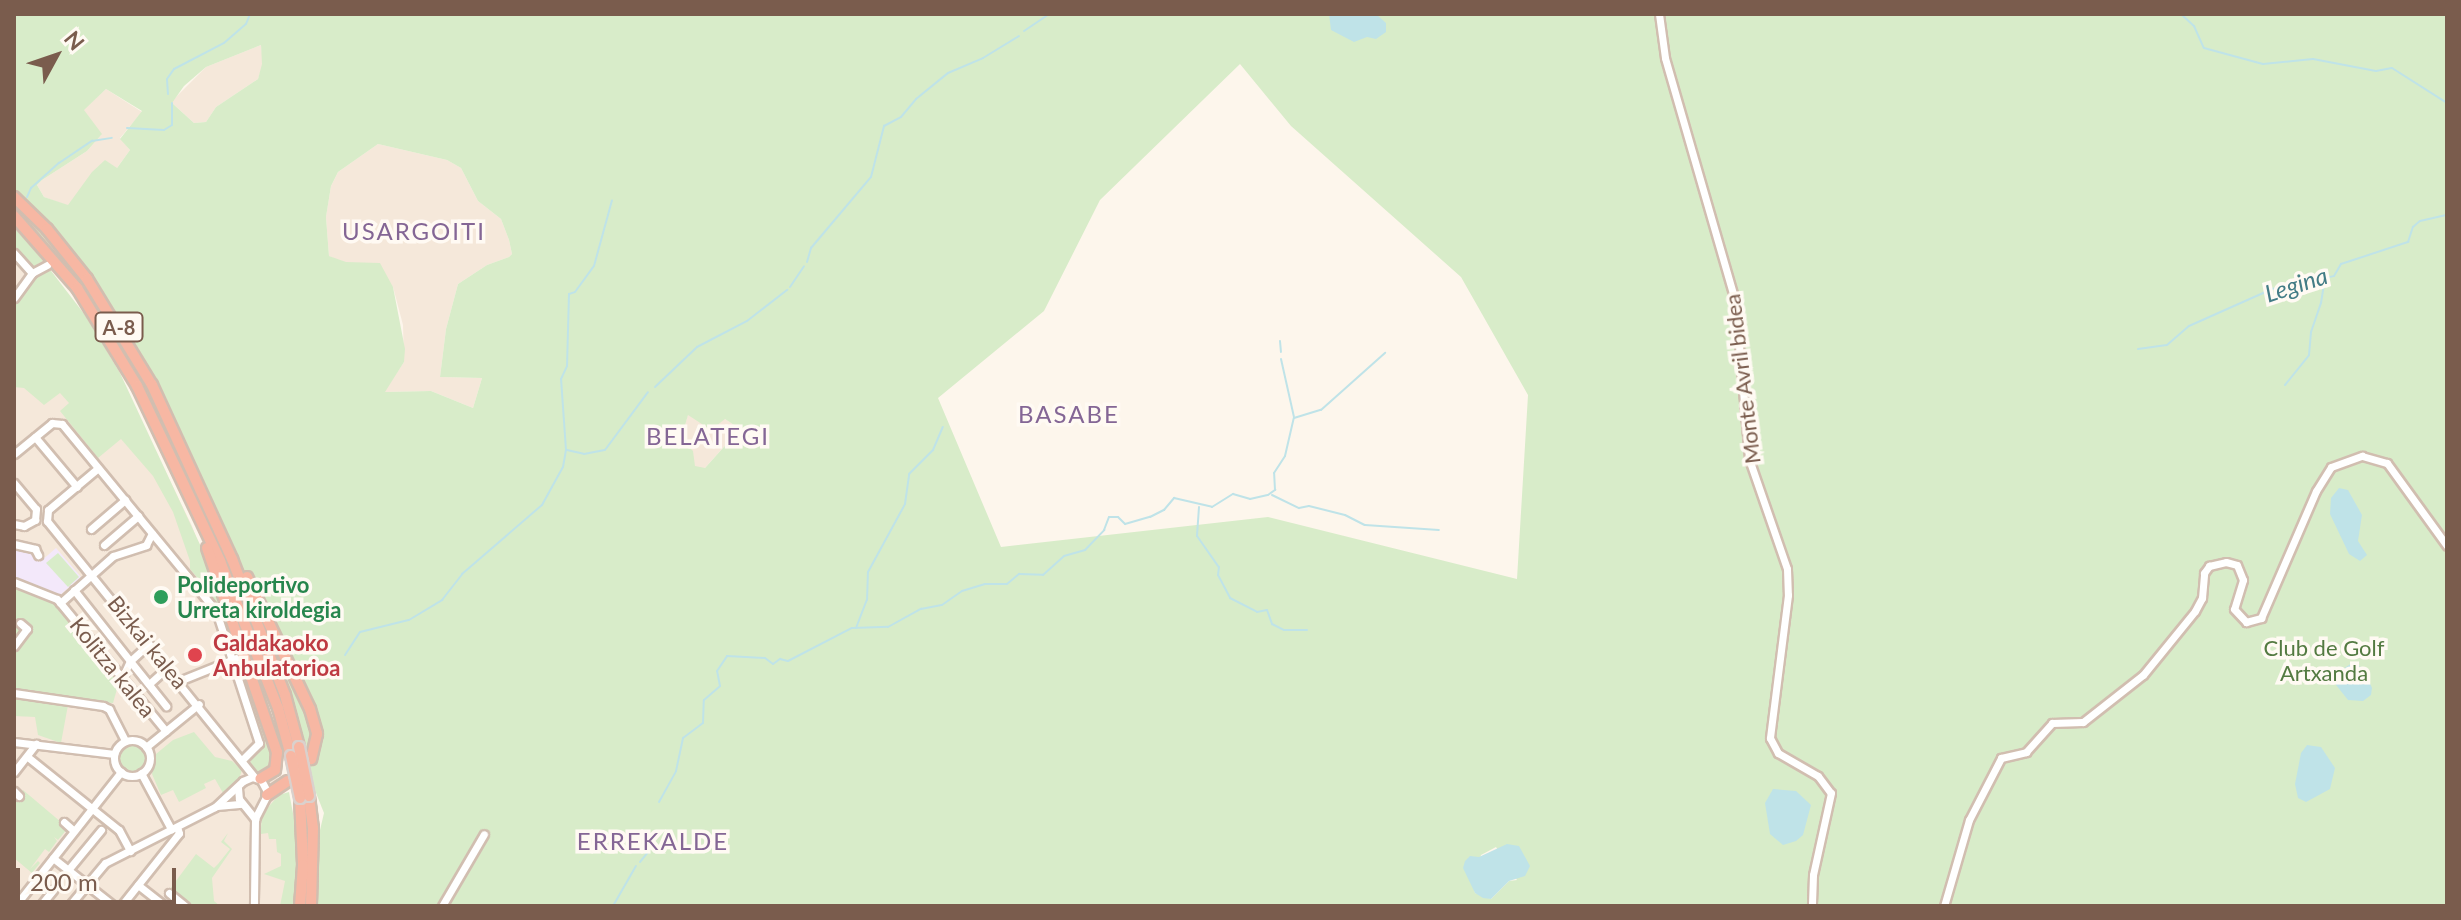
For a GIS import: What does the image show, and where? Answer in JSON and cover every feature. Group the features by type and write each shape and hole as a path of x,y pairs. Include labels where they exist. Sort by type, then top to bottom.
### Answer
{"highway":[{"name":"A-8","path":"14,197 47,229 113,317 152,385 195,475 259,626 299,747 313,849 311,906"},
{"name":"A-8","path":"14,216 77,288 101,324 181,474 254,643 304,797 300,906"},
{"path":"181,474 241,640 277,752 275,770 257,778"},
{"path":"195,475 310,709 317,734 311,759"},
{"path":"267,795 288,781"}],"street":[{"name":"Monte Avril bidea","path":"1659,14 1665,58 1735,301 1749,459 1787,569 1772,744 1778,753 1823,781 1831,793 1813,875 1812,906"},
{"path":"14,253 32,273"},
{"path":"14,298 32,273 47,265"},
{"path":"14,454 52,423 62,424 216,611 238,657 259,743 244,762 237,794 255,819"},
{"path":"35,437 77,487"},
{"path":"1944,906 1969,820 2001,758 2026,752 2052,723 2083,722 2143,675 2195,611 2209,566 2226,562 2237,565 2243,580 2234,609 2246,622 2261,618 2316,491 2331,467 2362,456 2387,463 2447,546"},
{"path":"14,483 36,509 48,510 98,468"},
{"path":"91,529 125,500"},
{"path":"35,520 36,509"},
{"path":"14,524 24,526 35,520 47,521 48,510"},
{"path":"104,545 138,516"},
{"name":"Bizkai kalea","path":"47,521 199,704 267,795"},
{"path":"14,582 54,596 60,603 113,556 146,545 152,533"},
{"path":"14,544 35,549 38,555"},
{"path":"74,590 130,661 122,678"},
{"name":"Kolitza kalea","path":"60,603 166,731"},
{"path":"14,646 27,629 20,623"},
{"name":"Kolitza kalea","path":"149,644 130,661 166,706"},
{"path":"179,681 238,657"},
{"path":"149,684 168,667"},
{"path":"14,693 103,706 109,709 125,741"},
{"path":"146,747 199,704"},
{"path":"125,741 137,741 146,747 148,764 141,773 130,775 116,766 114,754 125,741"},
{"path":"14,742 114,754"},
{"path":"14,772 36,744"},
{"path":"29,758 121,832 130,851"},
{"path":"15,904 121,772"},
{"path":"121,906 179,833 141,773"},
{"path":"69,906 105,863 215,807 242,782 257,778"},
{"path":"254,906 255,819 267,795"},
{"path":"215,807 261,805"},
{"path":"64,822 74,831"},
{"path":"68,870 101,830"},
{"path":"442,906 484,834"},
{"path":"53,858 114,906"},
{"path":"29,870 38,877"},
{"path":"138,885 166,903"},
{"path":"40,906 53,890"},
{"path":"169,893 185,906"}],"shaded area":[{"path":"261,45 263,64 258,79 216,107 206,122 194,123 171,102 206,67"},
{"path":"106,89 142,112 120,138 130,150 117,168 68,206 44,197 37,185 87,151 101,135 83,110"},
{"path":"378,144 447,160 461,168 478,201 501,219 509,240 512,254 509,257 487,265 458,284 446,329 440,377 482,378 473,408 431,391 384,392 404,362 403,325 393,287 329,256 326,217 331,186 338,172"},
{"path":"14,243 31,263 43,260 104,345 192,526 231,631 283,797 287,906 14,906"},
{"path":"688,414 725,419 740,429 704,469 695,467 681,439"},
{"path":"14,547 32,551 40,562 56,548 81,577 60,595 14,580"}],"green space":[{"name":"Club de Golf Artxanda","path":"14,14 2447,14 2447,906 310,906 313,860 324,813 207,520 138,370 14,212","holes":["261,45 262,64 258,79 216,107 206,122 194,123 172,103 184,86 206,67","1240,64 1291,126 1461,277 1528,395 1517,579 1268,517 1001,547 938,398 1044,311 1100,200","106,89 142,111 120,139 130,150 117,168 105,160 92,172 68,205 44,197 37,185 87,151 102,134 84,110","378,144 447,160 461,168 478,201 501,219 512,254 487,265 458,284 446,329 440,377 482,378 473,408 431,391 385,392 404,362 405,349 393,287 380,263 346,262 329,256 326,217 331,186 338,172","688,415 711,430 725,419 740,429 705,468 695,466 693,451 681,439","1496,847 1517,880 1509,881 1491,899 1475,893 1473,883 1481,855"]},
{"path":"14,228 43,261 31,268 14,251"},
{"path":"48,267 85,315 120,373 203,551 229,634 241,656 234,658 210,603 210,593 190,569 173,512 153,476 121,439 98,458 60,411 69,403 60,393 44,405 24,388 14,387 14,306 20,294"},
{"path":"58,553 79,577 68,587 46,563"},
{"path":"14,587 64,607 119,682 113,703 14,694"},
{"path":"242,660 272,748 271,767 257,774 251,767 250,754 268,742 260,745 233,664"},
{"path":"14,698 68,705 61,743 38,735 35,717 14,716"},
{"path":"194,732 215,757 232,761 242,770 239,779 223,793 215,779 204,784 206,788 179,802 173,790 161,795 152,774 156,754 173,740"},
{"path":"132,743 143,747 147,758 143,769 132,773 121,769 117,758 121,747"},
{"path":"23,790 68,828 58,840 54,837 57,841 49,852 45,849 30,869 38,861 40,863 32,873 14,858 14,803"},
{"path":"289,792 298,840 295,906 280,906 285,881 264,874 281,866 281,854 277,852 276,839 269,839 268,833 261,834 262,814 279,795"},
{"path":"228,833 224,841 232,849 212,878 214,901 220,906 192,906 170,889 196,854 214,868 230,849 221,842"}],"water":[{"path":"1329,14 1376,14 1386,23 1386,32 1376,39 1367,37 1354,42 1331,30"},
{"path":"2339,488 2348,490 2362,515 2358,541 2367,555 2360,561 2349,554 2330,514 2331,498"},
{"path":"2352,663 2363,668 2372,688 2371,695 2363,701 2348,700 2336,685 2337,673"},
{"path":"2307,745 2321,747 2335,768 2330,789 2306,802 2298,798 2295,784 2301,753"},
{"path":"1773,789 1796,791 1811,805 1803,835 1783,845 1770,834 1765,803"},
{"path":"1507,844 1519,846 1530,866 1525,876 1509,881 1491,899 1483,898 1475,893 1463,868 1465,861 1470,856 1479,857"}],"waterway":[{"path":"168,94 167,79 174,69 224,43 246,24 250,14"},
{"path":"1024,31 1049,14"},
{"path":"2181,14 2194,26 2204,48 2263,64 2313,59 2376,71 2392,68 2447,103"},
{"path":"807,262 811,248 871,177 884,126 901,117 916,99 948,73 983,58 1019,36"},
{"path":"127,128 164,130 172,125 172,103"},
{"path":"27,197 31,188 59,163 92,141 112,138"},
{"path":"345,655 360,632 409,620 442,600 462,574 542,505 563,467 566,450 561,379 567,366 569,294 575,292 594,266 612,200"},
{"name":"Legina","path":"2138,349 2167,345 2189,326 2272,289 2334,276 2341,264 2408,242 2413,227 2420,221 2447,215"},
{"path":"790,287 804,266"},
{"path":"2285,385 2309,355 2311,332 2321,303 2325,278"},
{"path":"655,387 697,347 747,321 787,290"},
{"path":"1280,341 1281,352"},
{"path":"659,802 676,771 683,738 703,723 704,700 720,686 717,671 727,656 765,658 773,664 780,659 788,661 852,628 888,627 921,609 942,605 962,591 985,584 1007,584 1019,574 1043,575 1064,556 1085,550 1104,530 1109,517 1118,517 1125,524 1150,517 1164,510 1174,498 1212,507 1233,494 1250,499 1268,495 1275,490 1274,473 1285,456 1294,418 1321,410 1385,353"},
{"path":"1281,359 1294,417"},
{"path":"567,450 584,454 605,450 648,392"},
{"path":"856,628 867,600 868,572 905,504 909,474 933,450 943,427"},
{"path":"1272,495 1299,508 1309,506 1345,515 1365,525 1439,530"},
{"path":"1199,507 1197,536 1219,567 1218,575 1230,598 1257,612 1267,610 1272,624 1284,630 1307,630"},
{"path":"640,862 649,851 651,840"},
{"path":"613,906 636,866"}],"place":[{"name":"Polideportivo Urreta kiroldegia","path":"161,597"},
{"name":"Galdakaoko Anbulatorioa","path":"195,655"}],"district":[{"name":"USARGOITI","path":"414,231"},
{"name":"BASABE","path":"1069,414"},
{"name":"BELATEGI","path":"708,436"},
{"name":"ERREKALDE","path":"653,841"}]}
